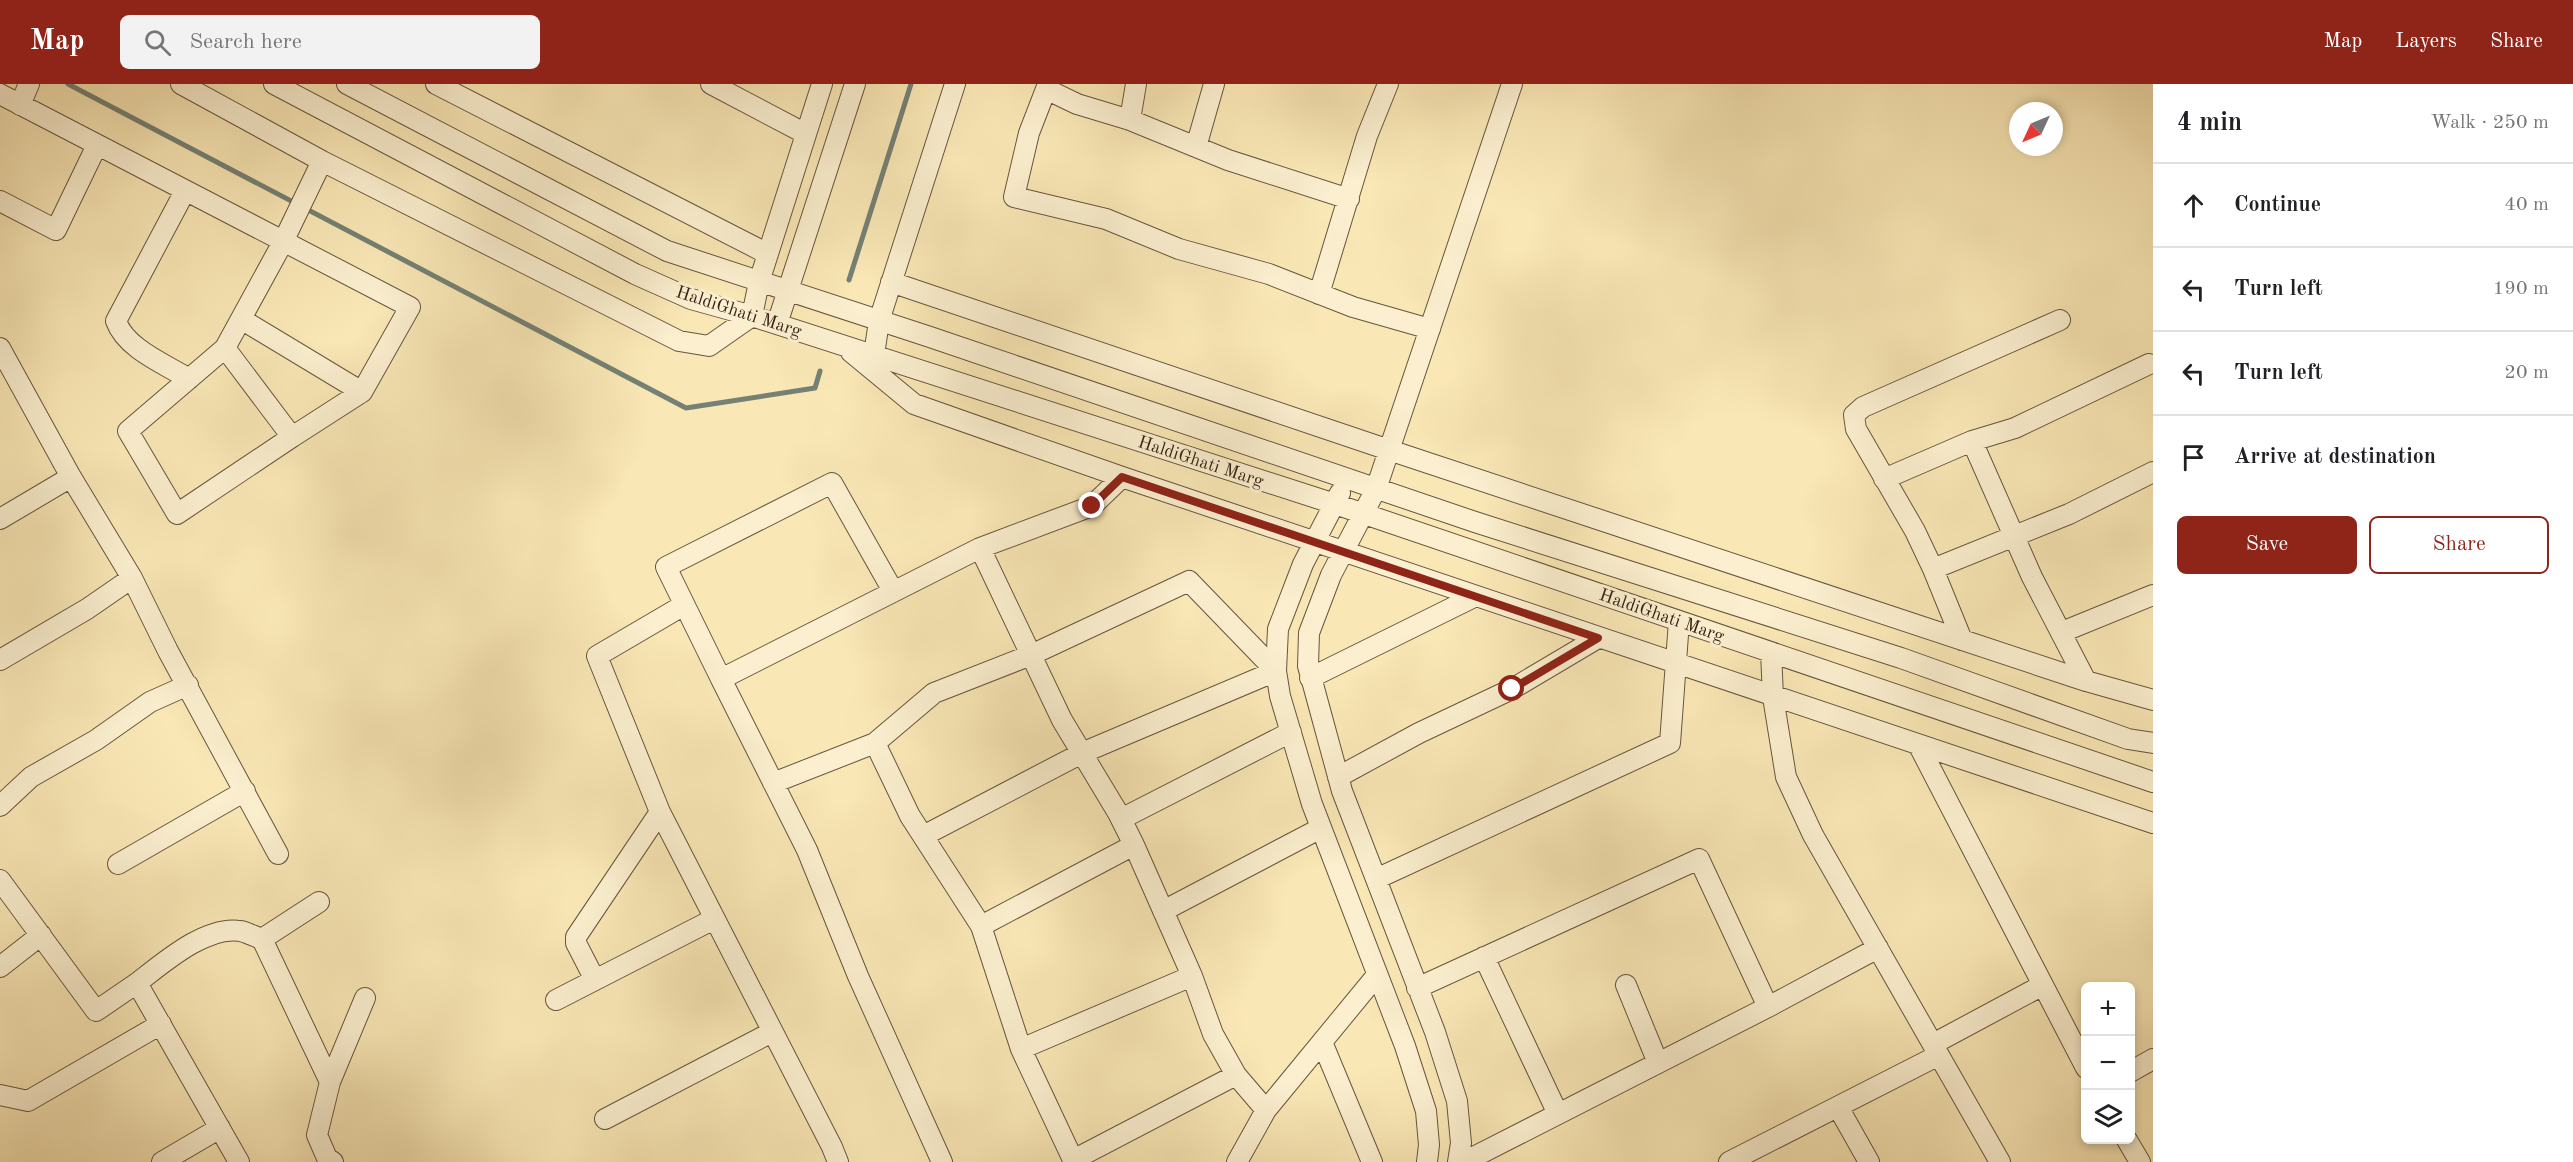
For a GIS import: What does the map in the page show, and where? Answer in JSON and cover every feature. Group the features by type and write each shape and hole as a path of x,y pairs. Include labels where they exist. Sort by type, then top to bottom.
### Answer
{"street":[{"path":"20,105 29,84"},
{"path":"181,84 322,160 679,341 709,346 752,316 759,282 822,84"},
{"name":"HaldiGhati Marg","path":"274,84 635,274 692,299 752,316 1335,504 2153,782"},
{"name":"HaldiGhati Marg","path":"347,84 667,251 1376,489 1901,658 2128,739 2153,743"},
{"path":"436,84 768,254"},
{"path":"711,84 806,134"},
{"path":"777,324 855,84"},
{"path":"874,355 879,321 955,84"},
{"path":"1130,120 1136,84"},
{"path":"1196,147 1214,84"},
{"path":"1319,294 1368,136 1388,84"},
{"path":"1458,1162 1461,1143 1456,1101 1417,988 1338,777 1310,678 1309,633 1331,575 1376,489 1512,84"},
{"path":"1349,199 1287,180 1130,120 1077,104 1047,86 1029,133 1014,197 1106,219 1179,249 1269,274 1353,307 1430,329"},
{"path":"0,94 283,242 410,307 362,392 177,514 128,431 225,348 283,242 322,160"},
{"path":"0,201 56,230 97,145"},
{"path":"185,191 116,321 120,333 134,345 189,379"},
{"path":"891,282 1962,640 2086,681 2153,700"},
{"path":"241,319 362,392"},
{"path":"1962,640 1915,531 1856,429 1854,415 1863,407 2060,320"},
{"path":"842,345 914,404 1116,483 1315,542 2153,823"},
{"path":"0,348 71,477 132,578 168,651 278,854"},
{"path":"225,348 292,437"},
{"path":"1884,479 1972,441 2014,428 2149,364"},
{"path":"1972,441 2032,577 2086,681"},
{"path":"1933,569 2068,514 2153,472"},
{"path":"0,519 71,477"},
{"path":"1345,478 1335,504 1303,564 1278,629 1276,671 1291,732 1321,828 1405,1046 1426,1112 1429,1145 1427,1162"},
{"path":"893,591 832,483 666,567 807,850 858,976 942,1162"},
{"path":"721,679 980,548 1092,506 1116,483"},
{"path":"980,548 1062,720 1134,845 1192,976 1213,1034 1236,1075 1266,1110"},
{"path":"0,660 87,609 132,578"},
{"path":"773,783 875,742 934,693 1031,654 1189,581 1276,671"},
{"path":"2062,632 2153,595"},
{"path":"1310,678 1476,596"},
{"path":"684,605 597,656 660,812 772,1032 833,1160"},
{"path":"1376,879 1670,743 1679,621"},
{"path":"1338,777 1419,733 1512,689 1598,638"},
{"path":"1771,652 1773,697 1786,777 1813,835 2000,1162"},
{"path":"923,836 1082,753 1276,671"},
{"path":"0,806 31,777 96,740 150,702 188,685"},
{"path":"1121,819 1291,732"},
{"path":"875,742 910,816 981,926 1021,1048 1073,1161 1236,1075"},
{"path":"1919,746 2081,1060"},
{"path":"118,864 245,791"},
{"path":"595,980 576,943 576,937 660,812"},
{"path":"1163,911 1321,828"},
{"path":"981,926 1134,845"},
{"path":"1417,988 1699,859 1768,1007"},
{"path":"0,880 96,1011 180,950 211,935 239,931 262,939 330,1082"},
{"path":"262,939 319,902"},
{"path":"556,1000 714,919"},
{"path":"0,967 40,935"},
{"path":"1464,1162 1768,1007 1878,948"},
{"path":"1484,957 1558,1114"},
{"path":"1237,1162 1266,1110 1377,975"},
{"path":"1021,1048 1192,976"},
{"path":"137,983 239,1162"},
{"path":"1626,985 1658,1063"},
{"path":"1729,1162 1749,1157 1838,1107 2043,985"},
{"path":"333,1162 327,1158 317,1135 330,1082 365,998"},
{"path":"0,1095 28,1101 161,1024"},
{"path":"605,1119 772,1032"},
{"path":"1322,1042 1372,1162"},
{"path":"2135,1069 2153,1059"},
{"path":"1838,1107 1869,1162"},
{"path":"162,1162 220,1128"},
{"path":"2129,1144 2139,1162"}],"waterway":[{"path":"68,84 686,408 815,388 820,371"},
{"path":"849,280 911,84"}],"route":[{"path":"1092,506 1122,477 1598,638 1512,689"}]}
